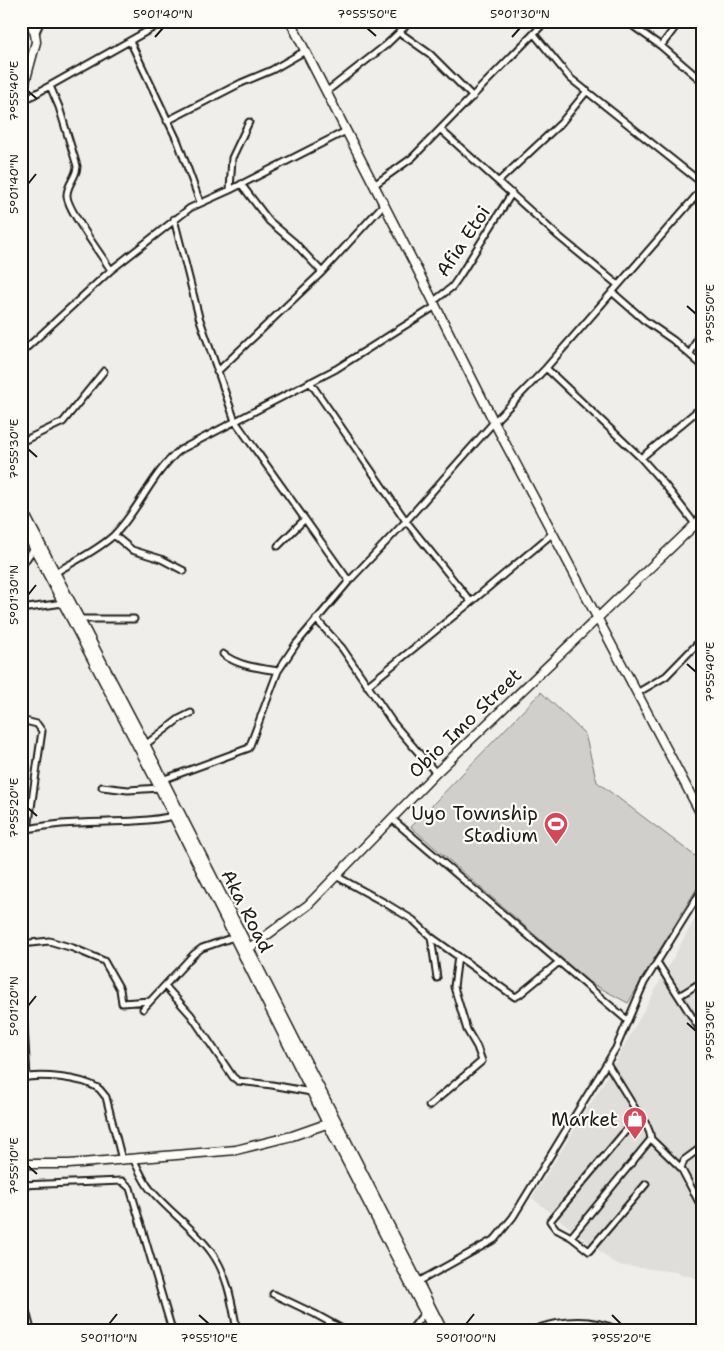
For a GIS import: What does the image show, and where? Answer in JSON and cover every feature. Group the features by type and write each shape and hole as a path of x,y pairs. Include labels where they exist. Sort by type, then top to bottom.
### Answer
{"main road":[{"name":"Aka Road","path":"21,508 81,619 145,745 174,816 312,1092 332,1122 442,1330"},
{"name":"Aka Road","path":"21,522 248,949 434,1330"}],"street":[{"path":"21,97 35,46 35,34 30,21"},
{"path":"35,34 41,21"},
{"path":"21,102 165,21"},
{"path":"290,21 494,422 703,818"},
{"path":"326,92 386,45 411,21"},
{"path":"534,21 539,28"},
{"path":"374,185 405,164 441,130 546,21"},
{"path":"626,21 661,46 703,82"},
{"path":"661,46 680,21"},
{"path":"399,32 430,54 473,97"},
{"path":"102,788 128,790 161,784 249,748 278,671 316,619 494,422 546,368 703,186 564,72 534,34"},
{"path":"130,41 178,142 200,202"},
{"path":"167,121 241,83 272,70 305,51"},
{"path":"50,86 60,107 77,166 77,172 67,188 67,199 71,211 111,270"},
{"path":"499,181 562,123 587,91"},
{"path":"230,190 232,158 249,122"},
{"path":"441,130 557,235 618,285"},
{"path":"21,353 111,270 174,219 200,202 230,190 346,131"},
{"path":"241,184 269,221 295,243 322,272"},
{"name":"Afia Etoi","path":"55,573 101,546 114,535 170,458 191,443 310,382 389,337 435,304 459,277 512,193"},
{"path":"218,372 322,272 384,204"},
{"path":"174,219 199,317 235,421 349,582"},
{"path":"612,292 644,320 703,366"},
{"path":"690,354 703,318"},
{"path":"546,368 641,458 695,524"},
{"path":"21,442 62,422 104,371"},
{"path":"310,382 406,521 472,602"},
{"path":"641,458 703,406"},
{"name":"Obio Imo Street","path":"248,949 308,905 436,773 703,517"},
{"path":"278,546 305,519"},
{"path":"367,686 472,602 553,533"},
{"path":"114,535 132,550 161,559 184,571"},
{"path":"21,567 34,548"},
{"path":"21,610 63,603"},
{"path":"81,619 134,619"},
{"path":"316,619 342,648 393,723 436,773"},
{"path":"637,693 666,676 702,640"},
{"path":"223,654 230,660 278,671"},
{"path":"145,745 179,719 191,713"},
{"path":"21,720 37,724 42,731 28,829"},
{"path":"21,831 46,825 153,821 174,816"},
{"path":"392,819 627,1020"},
{"path":"336,876 413,920 431,936 515,997 559,962"},
{"path":"418,1282 495,1239 502,1232 616,1048 644,983 703,888"},
{"path":"431,936 437,978"},
{"path":"143,1009 194,954 202,948 234,937"},
{"path":"21,944 49,941 74,948 104,961 120,989 122,1003 150,1001"},
{"path":"429,1106 482,1061 477,1047 467,1030 454,987 458,956"},
{"path":"657,962 703,1034"},
{"path":"21,976 24,1077 78,1080 99,1088 106,1096 122,1160"},
{"path":"679,996 703,981"},
{"path":"165,986 191,1015 233,1077 238,1081 312,1092"},
{"path":"607,1063 644,1120 651,1134 651,1139 681,1168 703,1210"},
{"path":"639,1115 550,1221 556,1229 571,1236 589,1252 646,1184"},
{"path":"21,1164 69,1164 236,1150 332,1122"},
{"path":"571,1236 651,1139"},
{"path":"681,1168 684,1160 703,1146"},
{"path":"133,1159 148,1187 214,1254 230,1296 237,1330"},
{"path":"21,1185 122,1181 126,1183 130,1188 172,1330"},
{"path":"21,1292 24,1313 31,1330"},
{"path":"274,1294 344,1330"},
{"path":"411,1330 425,1312"},
{"path":"533,1330 556,1324 586,1321 598,1322 618,1330"}],"shaded area":[{"name":"Uyo Township Stadium","path":"541,692 585,734 597,782 703,862 703,878 628,1003 589,982 411,827"},
{"name":"Market","path":"703,904 703,1280 675,1272 617,1265 532,1198 604,1082"}],"place":[{"name":"Uyo Township Stadium","path":"556,845"},
{"name":"Market","path":"635,1140"}]}
